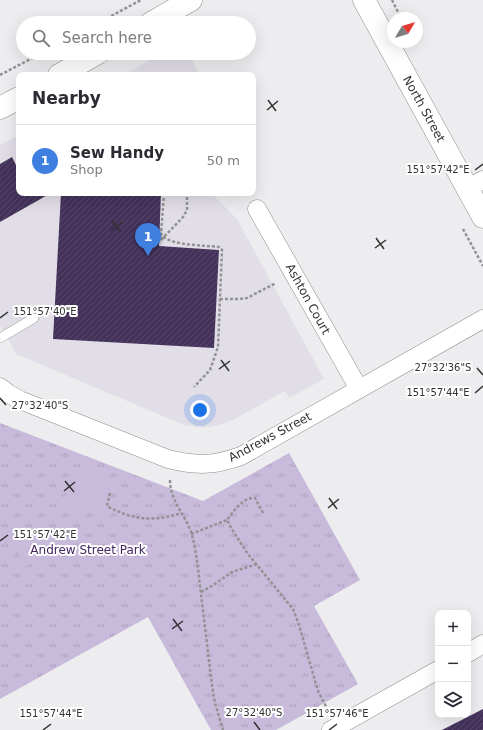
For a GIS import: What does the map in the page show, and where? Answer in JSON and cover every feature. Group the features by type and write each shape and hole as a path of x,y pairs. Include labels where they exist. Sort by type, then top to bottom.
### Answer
{"street":[{"path":"163,16 191,0"},
{"name":"North Street","path":"364,0 475,184 483,218"},
{"path":"64,72 86,60"},
{"path":"0,108 16,100"},
{"name":"Ashton Court","path":"257,209 359,389"},
{"name":"Andrews Street","path":"0,387 20,400 173,460 198,465 214,464 234,458 483,319"},
{"path":"471,651 483,644"},
{"path":"334,728 435,672"}],"lane":[{"path":"0,338 34,318"}],"path":[{"path":"111,16 141,0"},
{"path":"392,0 398,12"},
{"path":"0,75 29,60"},
{"path":"163,239 161,235 164,196"},
{"path":"163,239 183,217 187,210 187,196"},
{"path":"163,239 174,242 219,247 222,250 218,347 210,370 194,388"},
{"path":"220,299 247,298 294,273"},
{"path":"173,460 170,475 171,488 175,503 189,528 198,561 213,691 223,730"},
{"path":"110,493 107,506 129,516 140,519 154,519 168,518 181,513"},
{"path":"191,534 227,520 239,505 251,498 255,498 263,513"},
{"path":"227,520 240,542 293,609 318,691 334,728"},
{"path":"201,592 232,572 257,564"}],"shaded area":[{"path":"150,60 192,60 198,72 129,72"},
{"path":"16,137 16,196 214,196 237,219 324,379 289,398 285,391 233,420 210,427 197,427 184,425 16,354 0,325 0,145"}],"green space":[{"name":"Andrew Street Park","path":"0,423 203,501 289,453 360,580 314,606 358,684 276,730 211,730 148,617 0,699"},
{"path":"76,468 96,473 108,480 109,487 105,507 61,507"},
{"path":"35,528 47,557 24,567 12,537"}],"building":[{"path":"12,157 16,165 16,196 46,196 0,222 0,164"},
{"path":"61,196 161,196 159,246 219,250 214,348 53,339"},
{"path":"483,709 483,730 442,730 465,718 471,718 471,715"}],"place":[{"name":"Sew Handy","path":"148,256"}]}
